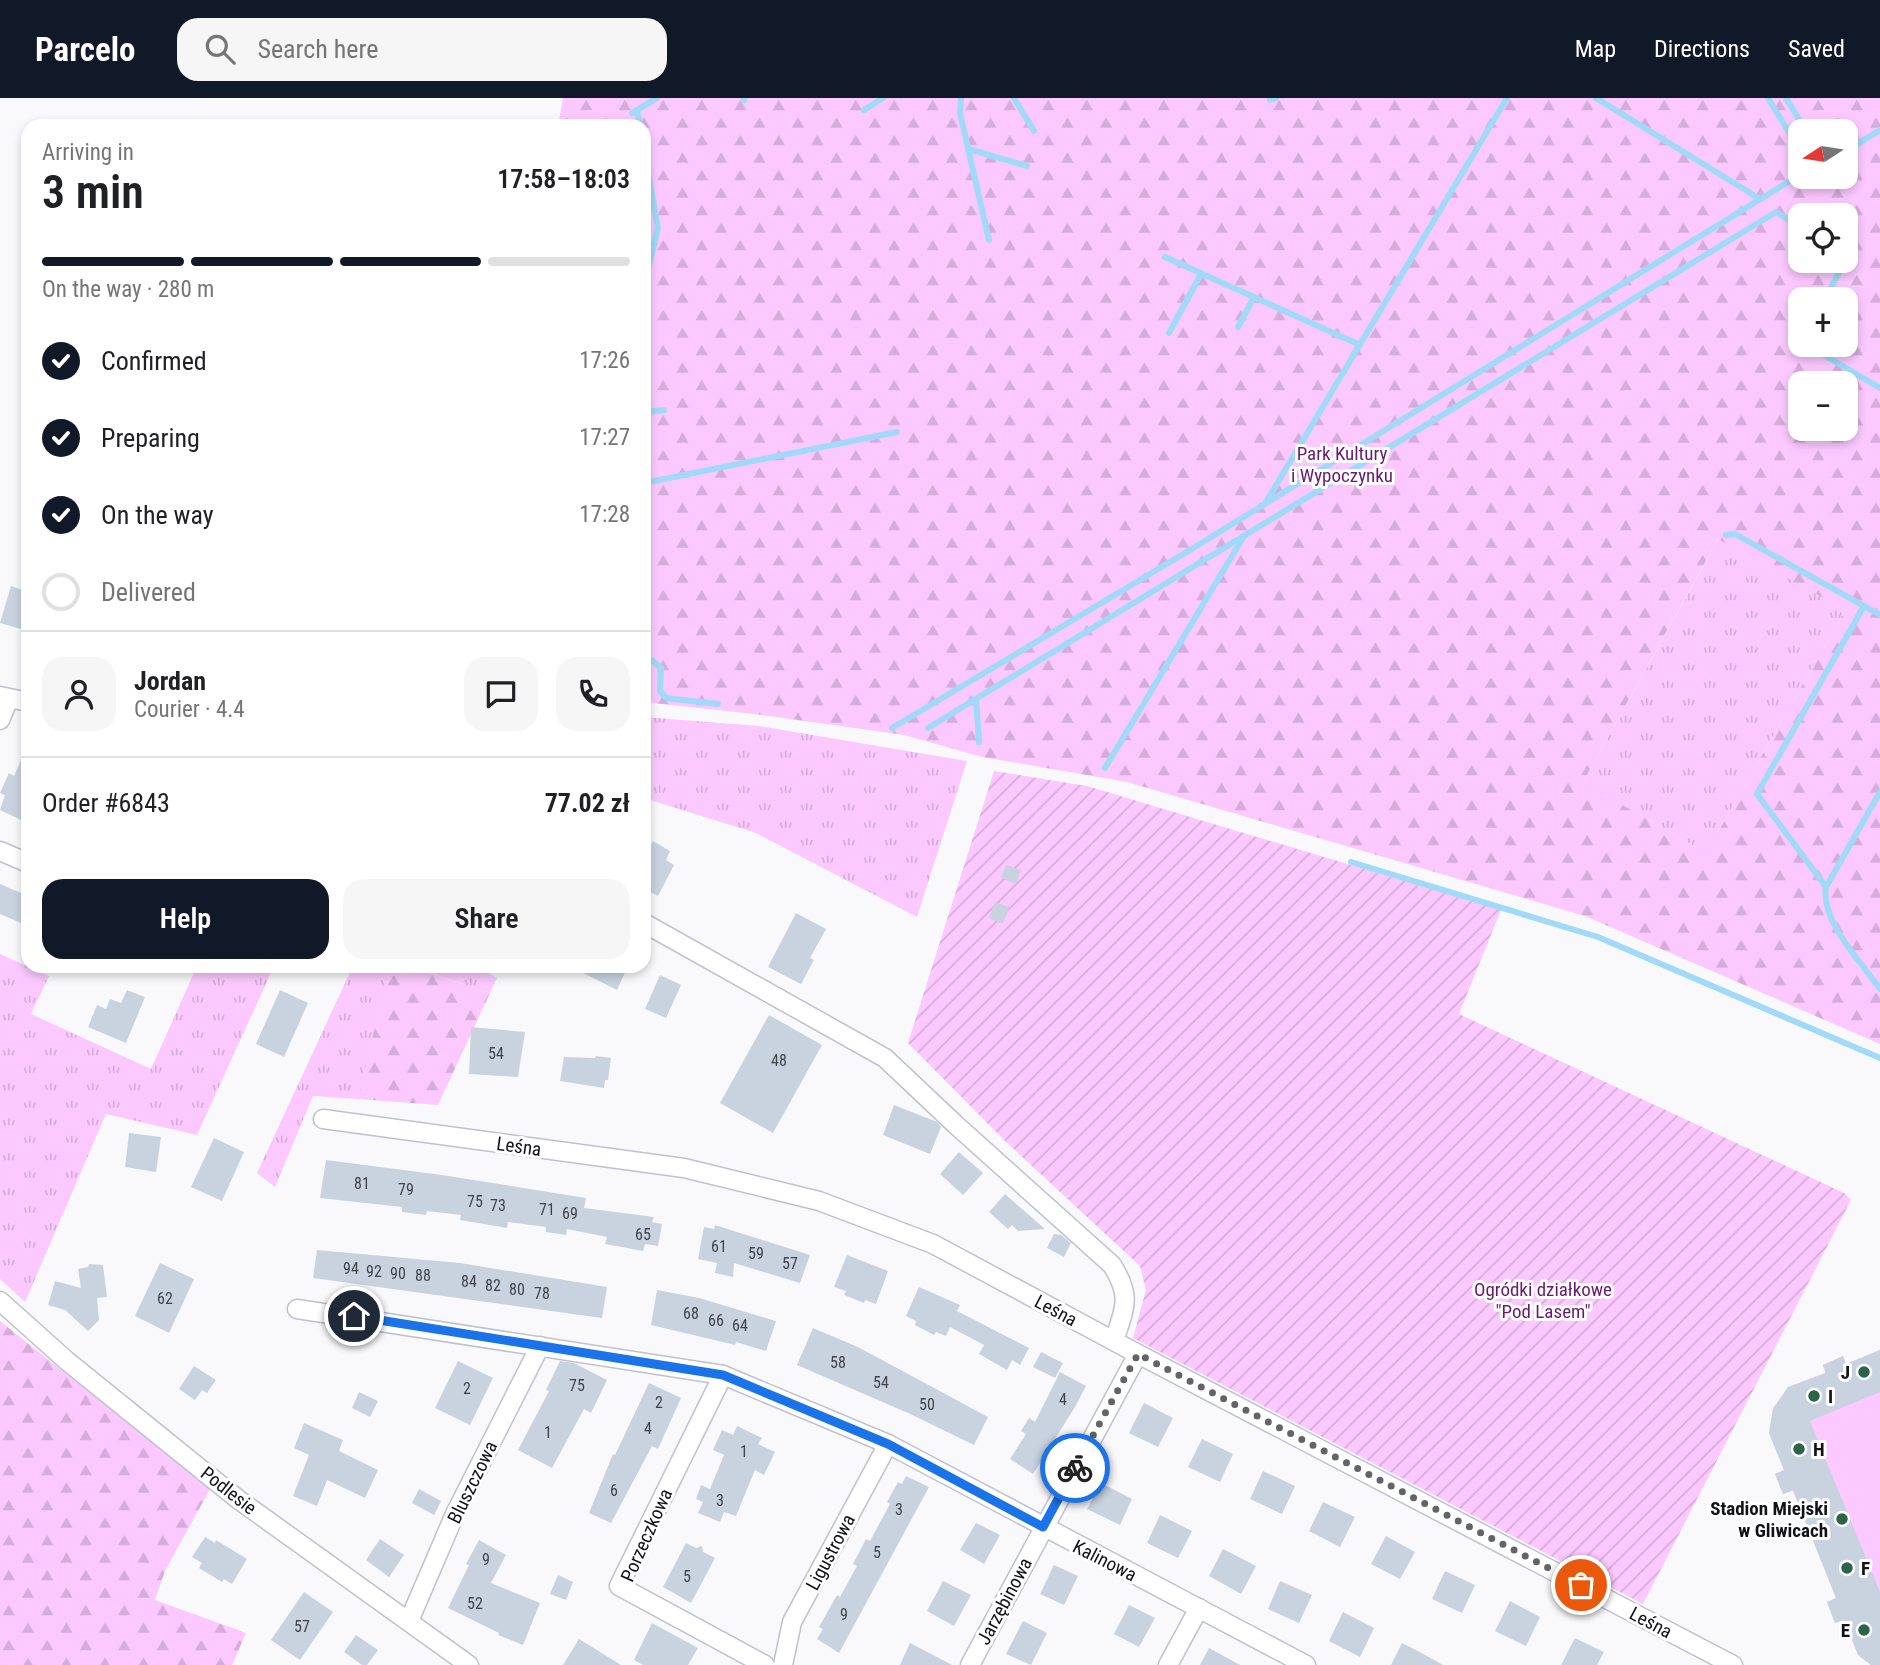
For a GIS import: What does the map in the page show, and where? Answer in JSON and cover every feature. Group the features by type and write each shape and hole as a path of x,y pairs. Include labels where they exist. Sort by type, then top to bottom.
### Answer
{"street":[{"path":"0,720 4,698"},
{"path":"0,851 21,860"},
{"path":"651,927 885,1058 1112,1265 1123,1283 1126,1305 1114,1341"},
{"name":"Leśna","path":"323,1119 684,1168 819,1201 933,1244 1733,1665"},
{"name":"Podlesie","path":"0,1301 67,1361 239,1500 469,1665"},
{"name":"Kalinowa","path":"297,1309 723,1375 888,1444 1306,1665"},
{"name":"Bluszczowa","path":"409,1621 455,1514 540,1346"},
{"name":"Jarzębinowa","path":"970,1665 1138,1354"},
{"name":"Porzeczkowa","path":"723,1375 619,1586 765,1665"},
{"name":"Ligustrowa","path":"783,1665 792,1622 888,1444"},
{"path":"1168,1665 1199,1608"}],"green space":[{"name":"Park Kultury i Wypoczynku","path":"563,98 1880,98 1880,1044 1585,916 1127,782 982,757 904,735 651,703 651,119 559,119","holes":["1718,539 1845,610 1706,853 1583,782"]},
{"path":"1719,538 1845,610 1706,853 1583,782"},
{"path":"651,718 759,726 967,761 917,917 756,833 651,800"},
{"name":"Ogródki działkowe \"Pod Lasem\"","path":"994,771 1087,786 1501,910 1459,1014 1844,1193 1851,1200 1643,1604 1133,1338 1146,1290 1140,1266 1005,1141 908,1043"},
{"path":"0,954 21,963 21,973 42,973 49,976 31,1014 151,1069 194,973 271,973 197,1135 106,1114 25,1302 0,1279"},
{"path":"350,973 417,973 388,976 358,1099 313,1096 275,1187 257,1173"},
{"path":"429,973 490,993 438,1105 358,1099 387,976"},
{"path":"430,973 488,973 497,978 490,993"},
{"path":"0,1321 210,1489 165,1571 155,1600 246,1633 232,1665 0,1665"},
{"name":"Stadion Miejski w Gliwicach","path":"1880,1350 1880,1665 1872,1664 1861,1656 1845,1620 1835,1623 1827,1602 1836,1598 1793,1491 1783,1494 1775,1474 1784,1470 1769,1433 1773,1408 1788,1387 1825,1373 1823,1365 1843,1356 1846,1364"}],"building":[{"path":"11,586 21,590 21,629 0,623"},
{"path":"21,760 21,820 0,810 5,795 0,793 9,773 14,776"},
{"path":"653,841 670,851 666,860 674,865 658,896 651,892"},
{"path":"1006,865 1021,870 1016,884 1001,878"},
{"path":"0,884 21,893 21,923 0,914"},
{"path":"995,902 1009,907 1003,924 989,918"},
{"path":"796,913 826,929 810,958 814,960 801,984 768,967"},
{"path":"583,973 625,973 617,990"},
{"path":"660,975 681,985 666,1018 645,1009"},
{"path":"127,990 145,997 126,1043 88,1027 97,1005 106,1009 110,999 121,1003"},
{"path":"280,990 308,1003 284,1057 256,1044"},
{"path":"769,1015 822,1045 773,1133 720,1103"},
{"path":"471,1027 525,1032 518,1077 469,1074"},
{"path":"564,1057 611,1058 604,1088 560,1081"},
{"path":"894,1105 937,1122 941,1127 930,1154 883,1135"},
{"path":"129,1133 161,1137 156,1172 125,1167"},
{"path":"214,1138 244,1152 222,1201 191,1187"},
{"path":"959,1152 983,1173 963,1195 940,1174"},
{"path":"326,1160 586,1198 584,1208 654,1217 652,1222 662,1224 658,1246 645,1244 643,1251 605,1244 607,1237 567,1229 566,1235 546,1232 546,1227 508,1222 507,1228 460,1220 461,1215 427,1211 426,1215 402,1212 402,1207 320,1198"},
{"path":"1005,1194 1045,1229 1018,1231 1012,1225 1008,1229 989,1212"},
{"path":"715,1225 810,1255 800,1283 734,1263 733,1277 715,1273 717,1263 698,1259 704,1227 714,1229"},
{"path":"1054,1234 1061,1235 1071,1243 1064,1257 1047,1248"},
{"path":"317,1250 460,1263 607,1287 602,1318 313,1278"},
{"path":"847,1255 888,1271 876,1304 865,1300 864,1303 844,1295 846,1291 834,1287"},
{"path":"160,1263 194,1279 169,1333 135,1316"},
{"path":"89,1264 103,1265 107,1297 97,1298 99,1320 88,1331 65,1310 48,1305 55,1281 81,1288 78,1269 88,1267"},
{"path":"919,1287 960,1305 957,1311 1029,1348 1020,1365 1012,1360 1007,1370 979,1354 984,1345 950,1327 946,1336 936,1332 934,1335 915,1325 916,1321 906,1316"},
{"path":"657,1290 699,1298 776,1321 766,1351 736,1342 735,1345 651,1325"},
{"path":"813,1328 858,1347 988,1417 974,1445 797,1365"},
{"name":"Stadion Miejski w Gliwicach","path":"1880,1350 1880,1392 1810,1421 1880,1592 1880,1665 1871,1665 1858,1655 1844,1620 1835,1623 1827,1602 1836,1598 1793,1490 1783,1494 1775,1474 1784,1470 1769,1433 1773,1409 1788,1387 1826,1373 1823,1365 1843,1356 1846,1364"},
{"path":"1041,1352 1063,1363 1055,1378 1033,1367"},
{"path":"458,1361 493,1378 470,1425 435,1408"},
{"path":"560,1361 574,1363 607,1380 591,1413 584,1409 552,1468 518,1450 549,1391 546,1390"},
{"path":"194,1366 216,1380 207,1393 202,1390 195,1400 179,1389"},
{"path":"1060,1372 1086,1386 1033,1474 1010,1459 1026,1434 1021,1431 1029,1418 1035,1422"},
{"path":"649,1383 681,1398 658,1449 652,1446 611,1523 589,1513 613,1454 615,1455"},
{"path":"359,1392 378,1401 370,1417 352,1408"},
{"path":"1144,1403 1173,1418 1158,1447 1129,1433"},
{"path":"304,1423 343,1440 339,1451 378,1470 365,1498 327,1480 317,1506 293,1496 309,1455 294,1448"},
{"path":"737,1426 762,1438 758,1444 775,1452 764,1475 755,1470 736,1516 724,1512 720,1522 698,1513 703,1502 696,1499 701,1485 710,1489 724,1455 713,1450 722,1430 733,1435"},
{"path":"1202,1439 1233,1454 1220,1482 1188,1467"},
{"path":"1263,1471 1295,1486 1282,1514 1250,1499"},
{"path":"906,1476 929,1487 839,1653 817,1639 823,1629 819,1627 857,1566 853,1564 866,1539 870,1541 890,1504 887,1502 898,1482 902,1484"},
{"path":"1101,1483 1132,1499 1120,1525 1087,1509"},
{"path":"419,1489 441,1501 434,1515 412,1503"},
{"path":"1323,1502 1355,1517 1340,1547 1309,1531"},
{"path":"1160,1515 1192,1531 1178,1558 1147,1543"},
{"path":"976,1523 1000,1535 984,1564 960,1550"},
{"path":"1386,1536 1415,1552 1400,1579 1371,1564"},
{"path":"205,1537 215,1543 216,1540 247,1559 232,1584 224,1579 222,1582 199,1568 202,1563 192,1557"},
{"path":"380,1539 404,1555 389,1577 366,1560"},
{"path":"479,1540 506,1555 491,1583 540,1603 523,1645 448,1608"},
{"path":"686,1543 696,1548 702,1546 703,1552 715,1558 691,1603 663,1587"},
{"path":"1223,1549 1256,1566 1241,1594 1209,1576"},
{"path":"1054,1565 1078,1576 1064,1605 1040,1594"},
{"path":"1445,1571 1475,1585 1462,1613 1432,1599"},
{"path":"558,1575 573,1582 566,1600 550,1594"},
{"path":"943,1581 971,1595 954,1626 927,1611"},
{"path":"1280,1581 1312,1595 1299,1623 1268,1609"},
{"path":"304,1592 333,1612 300,1660 271,1640"},
{"path":"1510,1601 1540,1617 1526,1646 1495,1631"},
{"path":"1129,1605 1155,1618 1139,1647 1114,1634"},
{"path":"1343,1612 1374,1628 1360,1657 1329,1641"},
{"path":"1023,1621 1047,1633 1031,1665 1006,1654"},
{"path":"652,1623 698,1648 688,1665 643,1665 634,1660"},
{"path":"356,1635 378,1650 367,1665 362,1665 344,1652"},
{"path":"1575,1638 1604,1652 1597,1665 1561,1665"},
{"path":"579,1639 621,1665 563,1665"},
{"path":"910,1643 952,1665 900,1665"},
{"path":"1402,1643 1418,1651 1443,1665 1391,1665"},
{"path":"1209,1648 1240,1665 1200,1665"}],"waterway":[{"path":"632,113 657,98"},
{"path":"864,110 883,98"},
{"path":"961,98 960,113 989,240"},
{"path":"1014,98 1034,131"},
{"path":"1270,100 1276,98"},
{"path":"1266,502 1507,98"},
{"path":"1596,98 1760,199"},
{"path":"1768,98 1788,131"},
{"path":"1786,98 1799,119"},
{"path":"637,110 639,119"},
{"path":"1858,144 1880,130"},
{"path":"968,149 1027,166"},
{"path":"892,728 1190,550 1788,182"},
{"path":"651,189 658,228 651,256"},
{"path":"928,728 1776,212 1788,219"},
{"path":"1165,257 1360,345"},
{"path":"1831,287 1839,273"},
{"path":"1169,333 1201,274"},
{"path":"1238,327 1254,297"},
{"path":"1827,357 1880,388"},
{"path":"651,411 664,410"},
{"path":"651,482 897,432"},
{"path":"1726,535 1735,534 1880,615"},
{"path":"1105,768 1244,536"},
{"path":"1826,887 1757,794 1864,606"},
{"path":"651,661 661,668 660,691 666,698 718,704"},
{"path":"976,699 979,742"},
{"path":"1880,792 1826,887 1826,900 1835,927 1880,989"},
{"path":"1351,862 1598,937 1880,1058"}],"way so far":[{"path":"1075,1468 1138,1354 1581,1585"}],"place":[{"name":"J","path":"1864,1372"},
{"name":"I","path":"1814,1396"},
{"name":"H","path":"1799,1449"},
{"name":"Stadion Miejski w Gliwicach","path":"1842,1519"},
{"name":"F","path":"1847,1568"},
{"name":"E","path":"1864,1630"}],"route":[{"path":"354,1316 723,1375 888,1444 1043,1527 1075,1468"}]}
